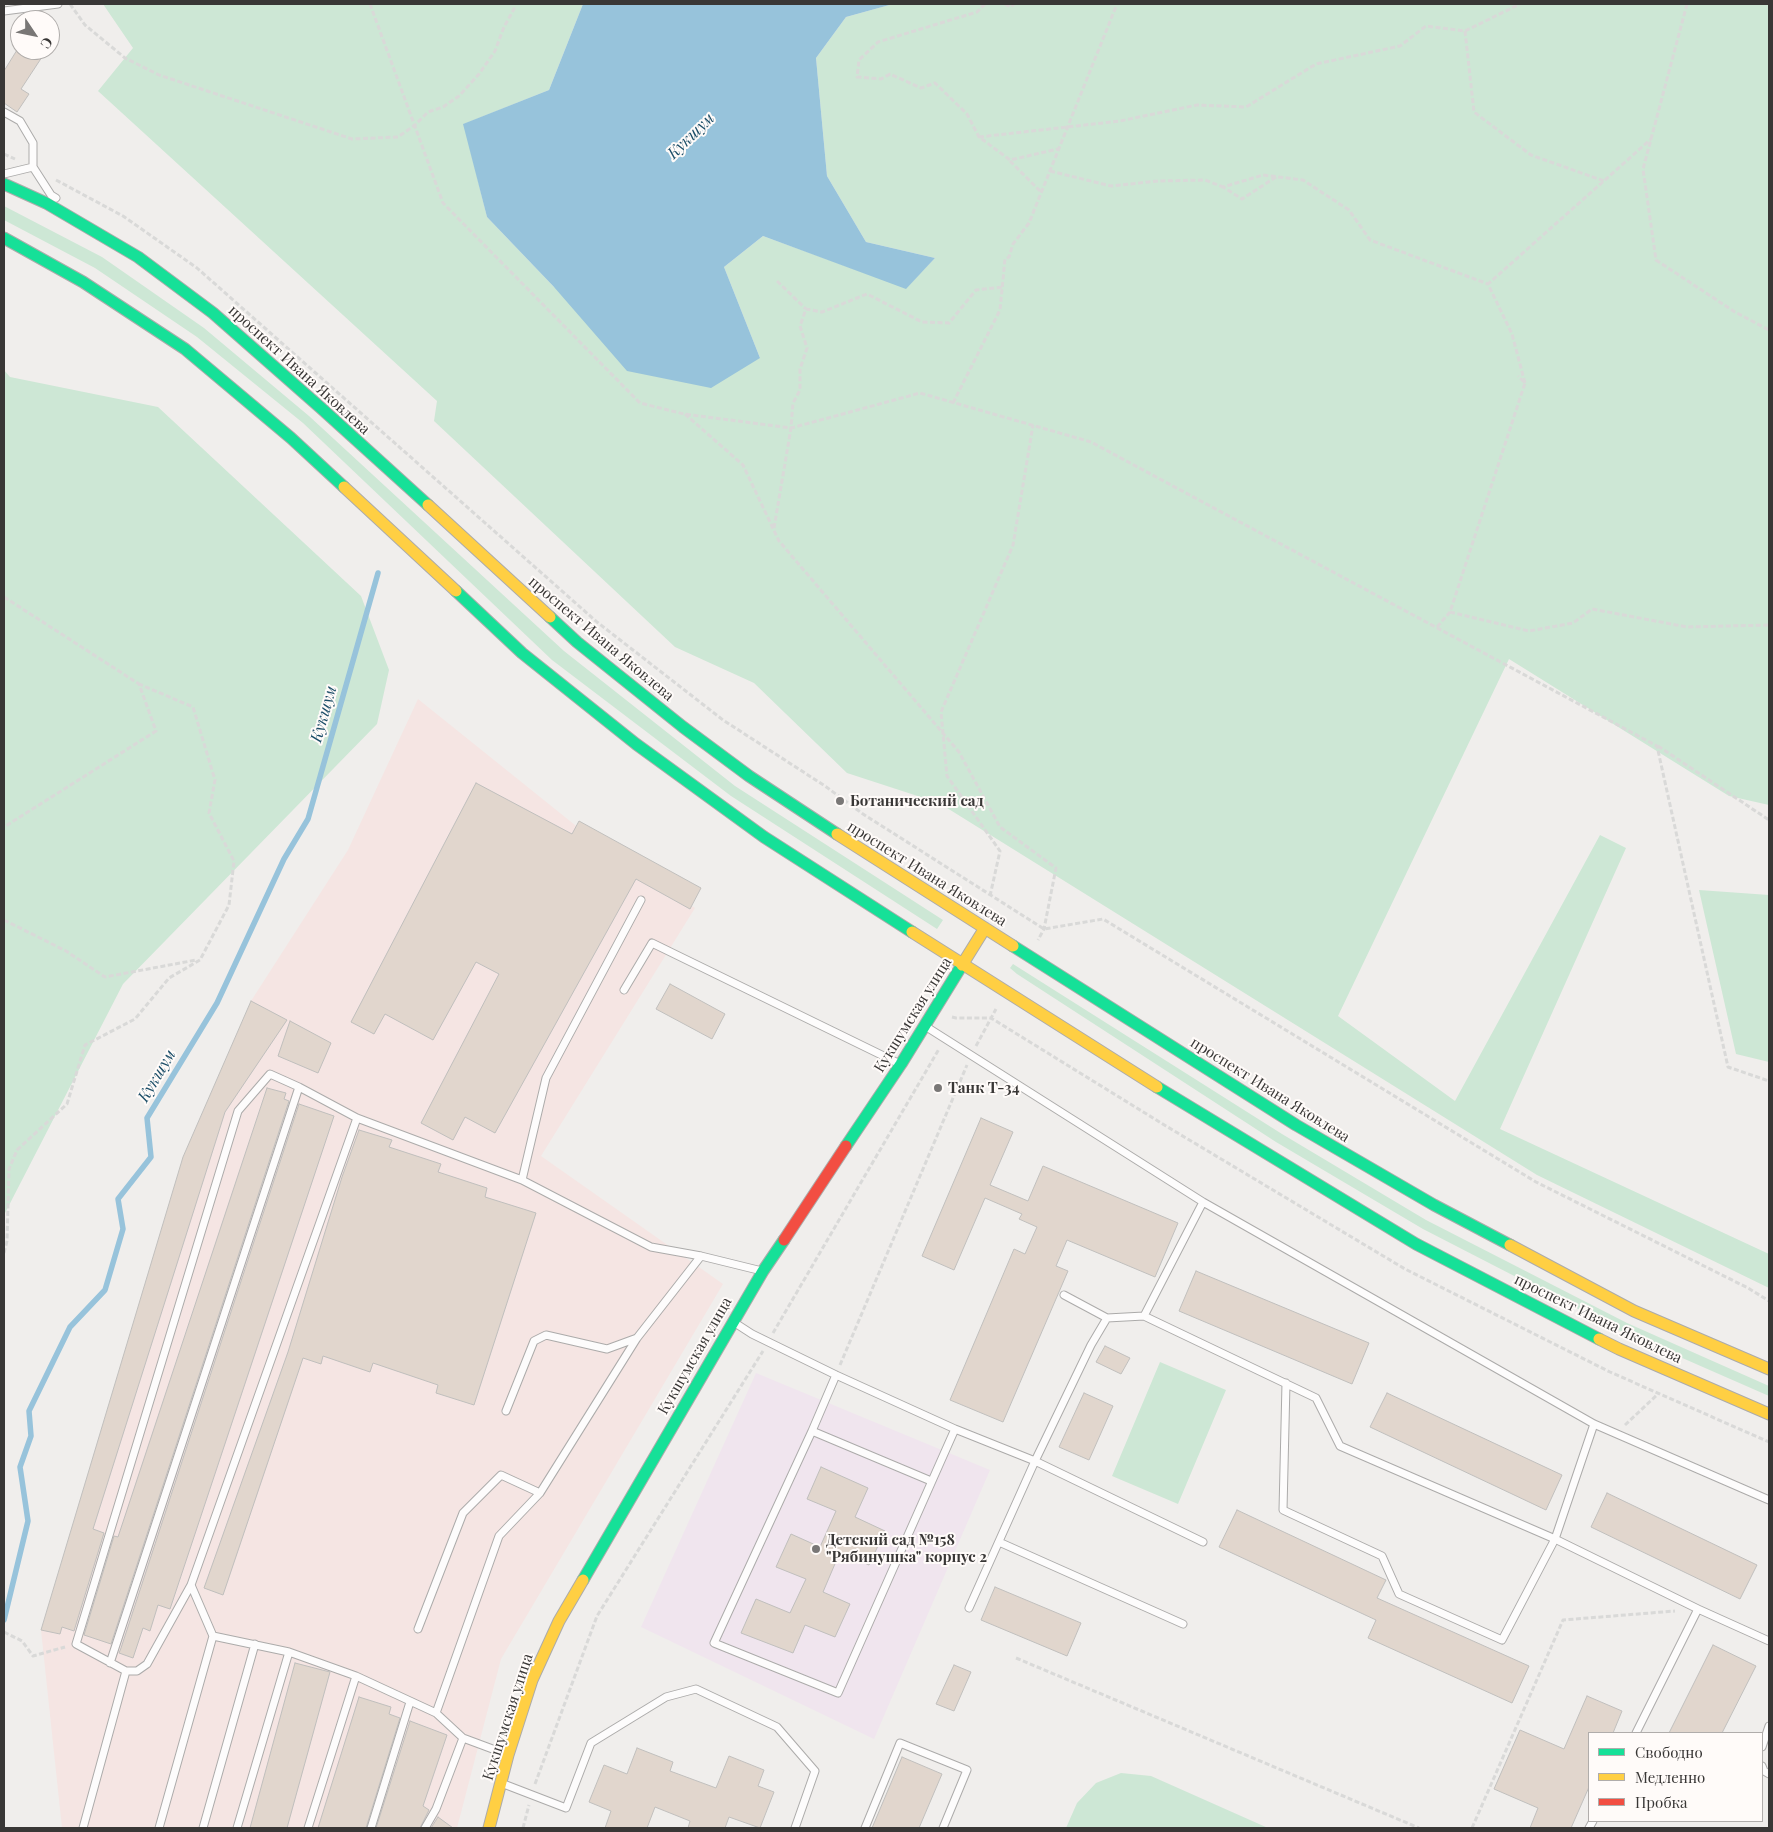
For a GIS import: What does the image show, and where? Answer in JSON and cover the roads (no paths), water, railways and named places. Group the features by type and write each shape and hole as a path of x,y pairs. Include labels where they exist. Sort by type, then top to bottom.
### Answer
{"main road":[{"name":"проспект Ивана Яковлева","path":"4,184 46,203 138,257 214,314 321,408 577,642 683,727 748,776 822,825 1296,1125 1434,1205 1634,1310 1769,1369"},
{"name":"проспект Ивана Яковлева","path":"4,238 83,282 185,350 291,438 522,653 629,738 764,837 1118,1064 1416,1244 1619,1348 1769,1414"},
{"name":"Кукшумская улица","path":"489,1828 508,1755 532,1680 559,1621 763,1271 901,1064 985,928"}],"lane":[{"path":"4,11 58,4"},
{"path":"4,112 20,121 33,143 33,167 51,194 59,200"},
{"path":"4,174 33,167"},
{"path":"67,206 138,257"},
{"path":"522,1180 546,1078 641,900"},
{"path":"624,990 652,942 901,1064"},
{"path":"925,1025 1203,1202 1594,1424 1769,1500"},
{"path":"357,1118 191,1585 147,1664 137,1671 126,1671 76,1644 238,1111 270,1074 357,1118 522,1180 651,1247 701,1256 763,1271"},
{"path":"110,1663 299,1087"},
{"path":"1144,1316 1203,1202"},
{"path":"436,1713 499,1536 540,1493 637,1338 701,1256"},
{"path":"1064,1295 1107,1318 1144,1316 1316,1398 1340,1446 1555,1539 1698,1609 1769,1641"},
{"path":"969,1608 1034,1461 1091,1345 1107,1318"},
{"path":"732,1322 836,1375 955,1429 1034,1461 1202,1542"},
{"path":"506,1411 534,1341 546,1335 607,1349 637,1338"},
{"path":"836,1375 714,1643 838,1693 955,1429"},
{"path":"1286,1384 1283,1510 1382,1556 1400,1594 1502,1640 1555,1539 1594,1424"},
{"path":"812,1431 931,1482"},
{"path":"418,1629 463,1513 501,1475 540,1493"},
{"path":"998,1542 1182,1624"},
{"path":"160,1828 213,1636 191,1585"},
{"path":"1636,1732 1698,1609"},
{"path":"213,1636 289,1652 356,1676 436,1713 463,1738 508,1755"},
{"path":"203,1828 255,1644"},
{"path":"237,1828 289,1652"},
{"path":"83,1828 126,1671"},
{"path":"308,1828 356,1676"},
{"path":"501,1782 566,1808 592,1743 666,1697 696,1689 777,1727 815,1771 795,1828"},
{"path":"371,1828 410,1702"},
{"path":"1768,1735 1769,1726"},
{"path":"425,1828 436,1809 463,1738"},
{"path":"865,1828 900,1743 967,1770 943,1828"}],"water":[{"path":"583,4 893,4 846,17 816,58 827,176 866,242 935,258 906,289 763,236 724,267 760,358 711,388 627,371 554,287 487,217 463,124 549,90"}],"waterway":[{"name":"Кукшум","path":"4,1620 28,1521 20,1467 31,1436 29,1411 70,1327 105,1290 123,1229 118,1199 151,1157 147,1118 217,1003 284,859 308,819 378,573"}],"place":[{"name":"Ботанический сад","path":"840,801"},
{"name":"Танк Т-34","path":"938,1088"},
{"name":"Детский сад №158 \"Рябинушка\" корпус 2","path":"816,1549"}]}
